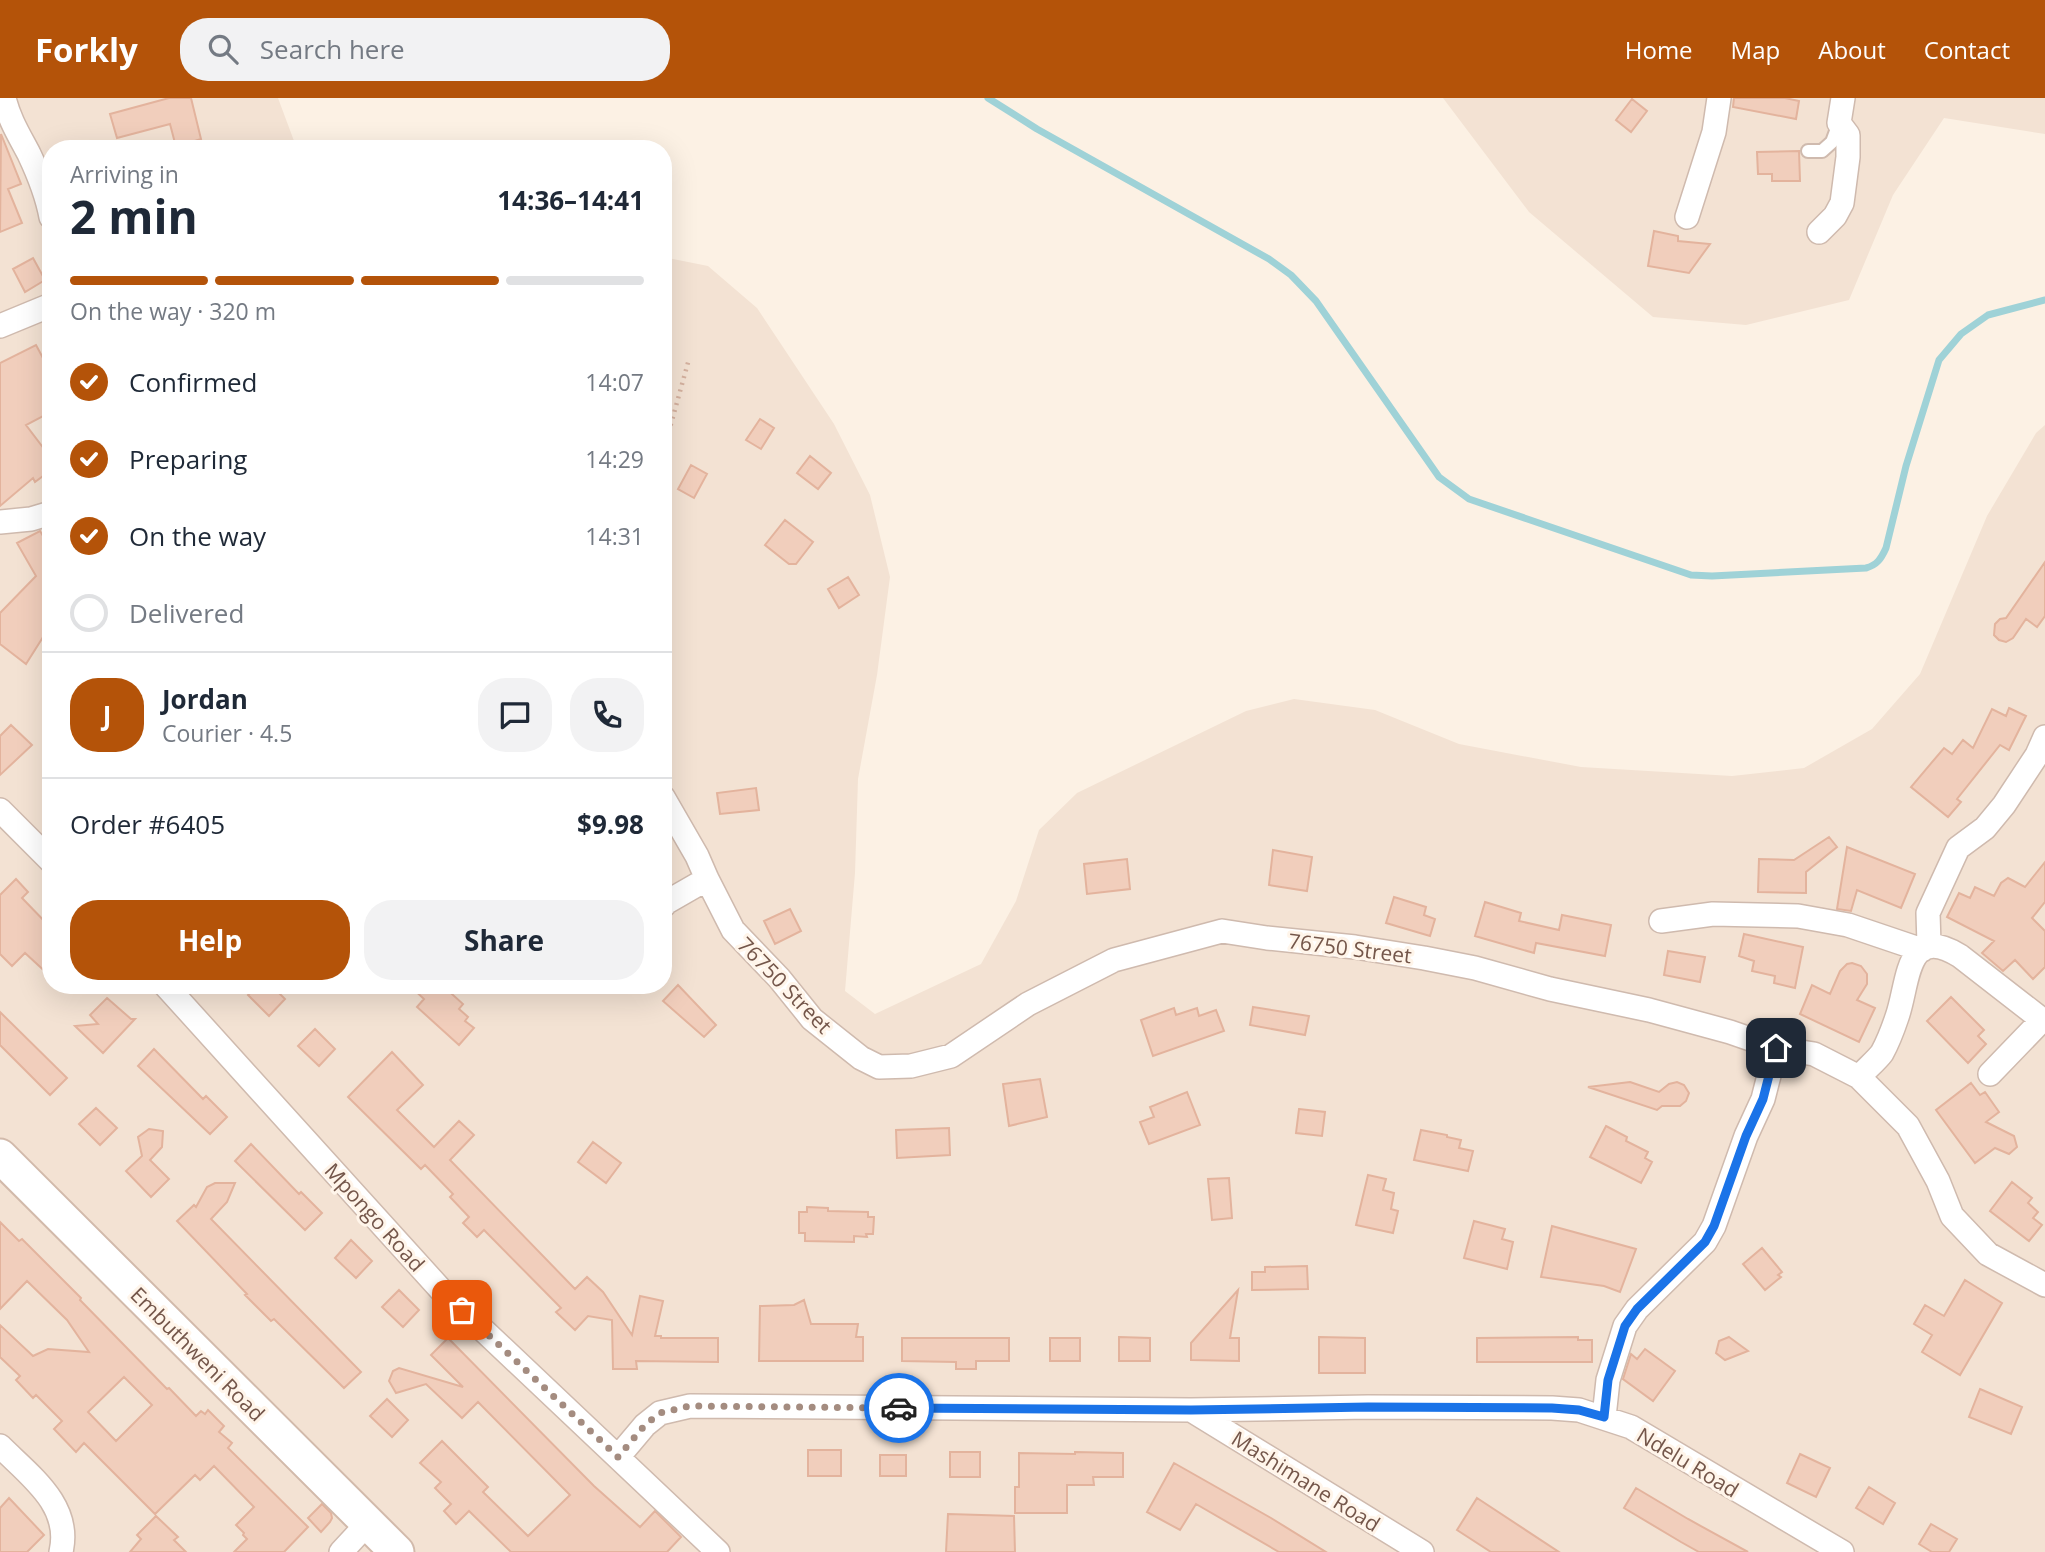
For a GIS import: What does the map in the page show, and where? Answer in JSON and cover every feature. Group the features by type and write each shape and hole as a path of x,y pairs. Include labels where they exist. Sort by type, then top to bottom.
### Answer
{"street":[{"path":"4,98 8,115 30,156 42,187"},
{"path":"1687,217 1714,132 1719,98"},
{"path":"1819,232 1835,216 1842,203 1848,157 1848,135 1839,123 1843,98"},
{"path":"0,326 42,310"},
{"path":"0,522 42,516"},
{"path":"1859,1077 1881,1053 1898,1015 1909,968 1925,948 1928,913 1958,848 1985,828 2004,805 2037,755 2045,737"},
{"path":"0,810 42,852"},
{"name":"76750 Street","path":"672,812 733,930 779,978 812,1020 861,1058 878,1067 911,1066 951,1056 1028,1004 1114,960 1222,931 1424,958 1649,1010 1730,1032 1776,1048 1814,1054 1859,1077 1908,1126 1938,1181 1952,1216 1988,1254 2045,1285"},
{"path":"672,899 707,879"},
{"path":"1661,921 1713,914 1798,916 1848,925 1925,948 1938,945 1946,947 2044,1021 1990,1074"},
{"name":"Mpongo Road","path":"173,994 442,1292 718,1552"},
{"path":"1604,1417 1608,1380 1625,1326 1637,1309 1705,1242 1714,1226 1746,1136 1763,1099 1776,1048"},
{"name":"Embuthweni Road","path":"0,1156 397,1552"},
{"name":"Ndelu Road","path":"618,1457 645,1425 660,1413 690,1406 1579,1410 1631,1427 1842,1552"},
{"name":"Mashimane Road","path":"1191,1410 1422,1552"},
{"path":"0,1446 52,1500 62,1519 64,1538 61,1552"},
{"path":"341,1552 368,1524"}],"lane":[{"path":"1808,151 1822,151 1832,142 1839,123"}],"path":[{"path":"672,420 689,359"}],"shaded area":[{"path":"0,98 278,98 294,140 42,140 42,994 672,994 672,259 708,266 757,308 834,424 870,495 890,577 877,675 858,779 855,873 845,991 875,1014 981,964 1016,901 1039,830 1077,793 1246,711 1294,699 1375,710 1459,744 1581,767 1732,776 1804,768 1872,729 1920,674 1987,516 2036,433 2045,425 2045,1552 0,1552"},
{"path":"1443,98 2045,98 2045,134 1944,118 1893,195 1849,300 1746,325 1653,317 1529,212"}],"building":[{"path":"169,98 191,98 201,139 174,140 170,124 117,138 110,114"},
{"path":"1734,98 1785,98 1799,101 1796,119 1733,107"},
{"path":"1632,99 1647,111 1631,132 1616,120"},
{"path":"1,134 21,184 8,189 22,223 0,232"},
{"path":"1799,151 1800,181 1772,181 1772,174 1758,174 1757,152"},
{"path":"1654,231 1678,236 1678,241 1710,244 1689,273 1648,266"},
{"path":"33,258 42,274 42,282 25,292 13,269"},
{"path":"36,345 42,356 42,417 26,425 42,446 42,477 35,482 33,478 0,506 0,363"},
{"path":"760,419 774,428 761,449 746,440"},
{"path":"810,456 831,473 818,489 797,473"},
{"path":"691,465 707,474 694,498 678,489"},
{"path":"785,520 813,542 796,564 789,564 765,545"},
{"path":"40,531 42,534 42,639 26,664 0,644 0,613 36,576 17,543"},
{"path":"2045,562 2045,616 2037,627 2026,619 2013,638 2006,642 1999,640 1994,635 1995,624 2006,618"},
{"path":"848,577 859,595 839,608 828,589"},
{"path":"2009,708 2026,716 2009,750 2000,745 1957,799 1961,802 1948,817 1911,787 1944,748 1952,754 1963,740 1973,748 1992,709 2006,716"},
{"path":"11,725 32,745 0,775 0,736"},
{"path":"756,788 759,810 720,814 717,793"},
{"path":"1829,837 1837,847 1806,872 1806,893 1758,892 1759,859 1794,860"},
{"path":"1847,847 1915,874 1901,908 1857,890 1851,911 1837,909"},
{"path":"1273,850 1312,857 1307,891 1269,885"},
{"path":"1127,859 1130,889 1087,894 1084,864"},
{"path":"2045,862 2045,902 2032,918 2045,931 2045,967 2033,979 2015,960 2003,971 1982,953 1994,941 1947,917 1959,893 1970,898 1975,887 1994,896 2001,883 2008,878 2025,887"},
{"path":"16,879 28,892 22,898 42,919 42,969 25,953 12,966 0,954 0,895"},
{"path":"1394,897 1426,907 1424,915 1435,919 1430,936 1386,923"},
{"path":"1485,902 1521,913 1519,921 1559,930 1562,915 1611,925 1605,956 1536,943 1534,953 1475,936"},
{"path":"790,909 801,931 775,944 764,921"},
{"path":"1744,934 1803,947 1795,988 1774,983 1775,976 1752,971 1754,961 1739,956"},
{"path":"1668,951 1705,957 1700,982 1664,975"},
{"path":"1852,963 1861,966 1867,974 1867,984 1857,1000 1875,1008 1859,1042 1800,1014 1812,985 1830,994 1840,971"},
{"path":"678,985 716,1025 704,1037 663,1001"},
{"path":"280,994 285,999 269,1016 248,995"},
{"path":"419,994 452,994 463,1004 459,1009 468,1017 465,1021 474,1028 459,1045 417,1007 424,999"},
{"path":"1951,997 1984,1030 1978,1036 1986,1044 1968,1063 1927,1021"},
{"path":"107,998 131,1019 135,1019 103,1053 75,1026 98,1024 90,1015"},
{"path":"1253,1007 1309,1016 1305,1035 1250,1025"},
{"path":"1174,1008 1176,1015 1197,1008 1199,1016 1216,1010 1224,1031 1153,1056 1141,1020"},
{"path":"0,1012 67,1078 50,1095 0,1045"},
{"path":"315,1029 335,1049 319,1066 298,1046"},
{"path":"154,1049 203,1099 206,1096 227,1117 210,1134 138,1066"},
{"path":"392,1052 423,1085 397,1110 434,1147 459,1121 474,1135 450,1160 575,1289 587,1277 603,1292 632,1335 640,1296 663,1301 655,1336 718,1338 718,1362 636,1361 637,1369 613,1369 612,1320 588,1316 575,1330 556,1312 561,1308 484,1230 477,1237 463,1223 469,1217 450,1197 453,1194 425,1165 421,1169 348,1097"},
{"path":"1040,1079 1047,1117 1009,1126 1003,1084"},
{"path":"1630,1082 1659,1092 1669,1084 1677,1082 1684,1085 1689,1093 1680,1106 1662,1106 1657,1110 1588,1087"},
{"path":"1971,1083 1980,1095 1985,1092 1999,1112 1986,1122 2014,1136 2017,1147 2009,1154 1995,1148 1975,1163 1936,1110"},
{"path":"1187,1092 1200,1125 1149,1144 1140,1122 1154,1117 1150,1107"},
{"path":"96,1108 117,1128 100,1145 79,1124"},
{"path":"1299,1109 1325,1112 1322,1136 1296,1133"},
{"path":"1606,1126 1627,1137 1626,1141 1648,1152 1645,1158 1652,1162 1641,1183 1590,1157"},
{"path":"949,1128 950,1155 897,1158 896,1130"},
{"path":"149,1129 163,1131 162,1147 150,1160 169,1179 151,1197 126,1171 142,1156 138,1137"},
{"path":"1421,1130 1461,1140 1459,1148 1473,1151 1468,1171 1414,1160"},
{"path":"593,1142 621,1163 606,1183 578,1162"},
{"path":"251,1144 299,1194 301,1192 322,1213 305,1230 235,1161"},
{"path":"1368,1175 1386,1179 1383,1190 1394,1193 1391,1209 1398,1211 1393,1233 1356,1225"},
{"path":"1229,1178 1232,1218 1212,1220 1208,1179"},
{"path":"2012,1182 2032,1198 2028,1203 2038,1212 2033,1218 2042,1225 2029,1241 1990,1211"},
{"path":"215,1183 235,1183 227,1202 211,1219 361,1372 344,1388 274,1319 271,1321 245,1295 247,1294 177,1221 194,1205 196,1207 207,1187"},
{"path":"807,1207 828,1208 828,1211 868,1212 868,1217 874,1217 873,1234 866,1234 867,1237 854,1236 854,1242 805,1241 805,1233 799,1233 799,1212 807,1212"},
{"path":"1474,1221 1505,1229 1502,1239 1513,1242 1507,1269 1464,1258"},
{"path":"0,1222 19,1241 22,1239 196,1416 201,1411 205,1414 208,1410 224,1426 219,1432 232,1443 228,1448 308,1527 284,1552 234,1552 247,1539 236,1525 254,1507 214,1466 200,1480 195,1475 155,1514 84,1443 76,1452 54,1429 62,1421 36,1395 33,1398 16,1380 20,1376 0,1357 0,1325 33,1356 48,1349 89,1352 67,1320 27,1281 0,1309","holes":["124,1377 152,1405 116,1441 88,1412"]},
{"path":"1552,1226 1636,1249 1620,1292 1604,1286 1541,1277"},
{"path":"351,1240 372,1261 356,1278 335,1258"},
{"path":"1762,1248 1782,1272 1778,1275 1781,1277 1765,1290 1743,1264"},
{"path":"1307,1266 1308,1289 1252,1290 1252,1272 1265,1272 1265,1267"},
{"path":"1965,1280 2002,1303 1960,1375 1922,1352 1932,1335 1914,1324 1925,1305 1944,1316"},
{"path":"399,1290 419,1310 403,1327 382,1307"},
{"path":"1238,1290 1230,1338 1239,1338 1239,1361 1191,1360 1191,1343"},
{"path":"804,1300 811,1324 858,1324 856,1337 863,1337 863,1361 759,1361 760,1306 794,1305"},
{"path":"1119,1337 1150,1338 1150,1361 1119,1361"},
{"path":"1319,1337 1365,1338 1365,1373 1319,1373"},
{"path":"1578,1337 1578,1340 1592,1340 1592,1362 1477,1362 1477,1338"},
{"path":"1729,1337 1748,1351 1725,1360 1716,1353 1719,1341"},
{"path":"448,1338 594,1486 640,1527 655,1511 681,1537 667,1552 511,1552 469,1511 456,1524 444,1511 451,1504 435,1488 441,1482 420,1463 442,1441 488,1487 483,1492 528,1536 570,1495 478,1402 462,1418 426,1384 396,1393 389,1381 393,1371 399,1368 463,1387 431,1355"},
{"path":"902,1338 1009,1338 1009,1361 976,1361 976,1369 956,1369 956,1362 902,1361"},
{"path":"1050,1338 1080,1338 1080,1361 1050,1361"},
{"path":"1645,1349 1675,1371 1653,1401 1623,1379 1631,1354 1637,1359"},
{"path":"1980,1389 2022,1407 2011,1434 1969,1417"},
{"path":"387,1399 408,1420 392,1437 370,1416"},
{"path":"808,1450 841,1450 841,1476 808,1476"},
{"path":"950,1452 980,1452 980,1477 950,1477"},
{"path":"1019,1453 1123,1453 1123,1477 1093,1477 1094,1485 1067,1485 1067,1513 1015,1513 1015,1487 1019,1487"},
{"path":"1800,1454 1830,1468 1816,1497 1787,1483"},
{"path":"880,1455 906,1455 906,1476 880,1476"},
{"path":"1174,1463 1326,1552 1279,1552 1196,1504 1180,1530 1147,1512"},
{"path":"1869,1487 1895,1503 1883,1524 1856,1508"},
{"path":"1636,1488 1748,1552 1699,1552 1681,1542 1624,1508"},
{"path":"9,1498 44,1535 27,1552 0,1552 0,1508"},
{"path":"1477,1498 1559,1552 1491,1552 1457,1530"},
{"path":"322,1504 332,1518 321,1532 308,1518"},
{"path":"948,1514 1014,1516 1015,1552 946,1552"},
{"path":"156,1516 178,1537 174,1540 186,1552 130,1552 141,1539 137,1535"},
{"path":"1931,1524 1957,1539 1949,1552 1932,1552 1919,1544"}],"waterway":[{"path":"988,98 1037,129 1269,259 1291,275 1316,301 1439,477 1469,499 1691,575 1866,568 1876,563 1886,548 1906,466 1939,360 1961,334 1988,315 2045,300"}],"way so far":[{"path":"462,1310 618,1457 645,1425 660,1413 690,1406 899,1408"}],"route":[{"path":"899,1408 1552,1408 1579,1410 1604,1417 1608,1380 1625,1326 1637,1309 1705,1242 1714,1226 1746,1136 1763,1099 1776,1048"}]}
